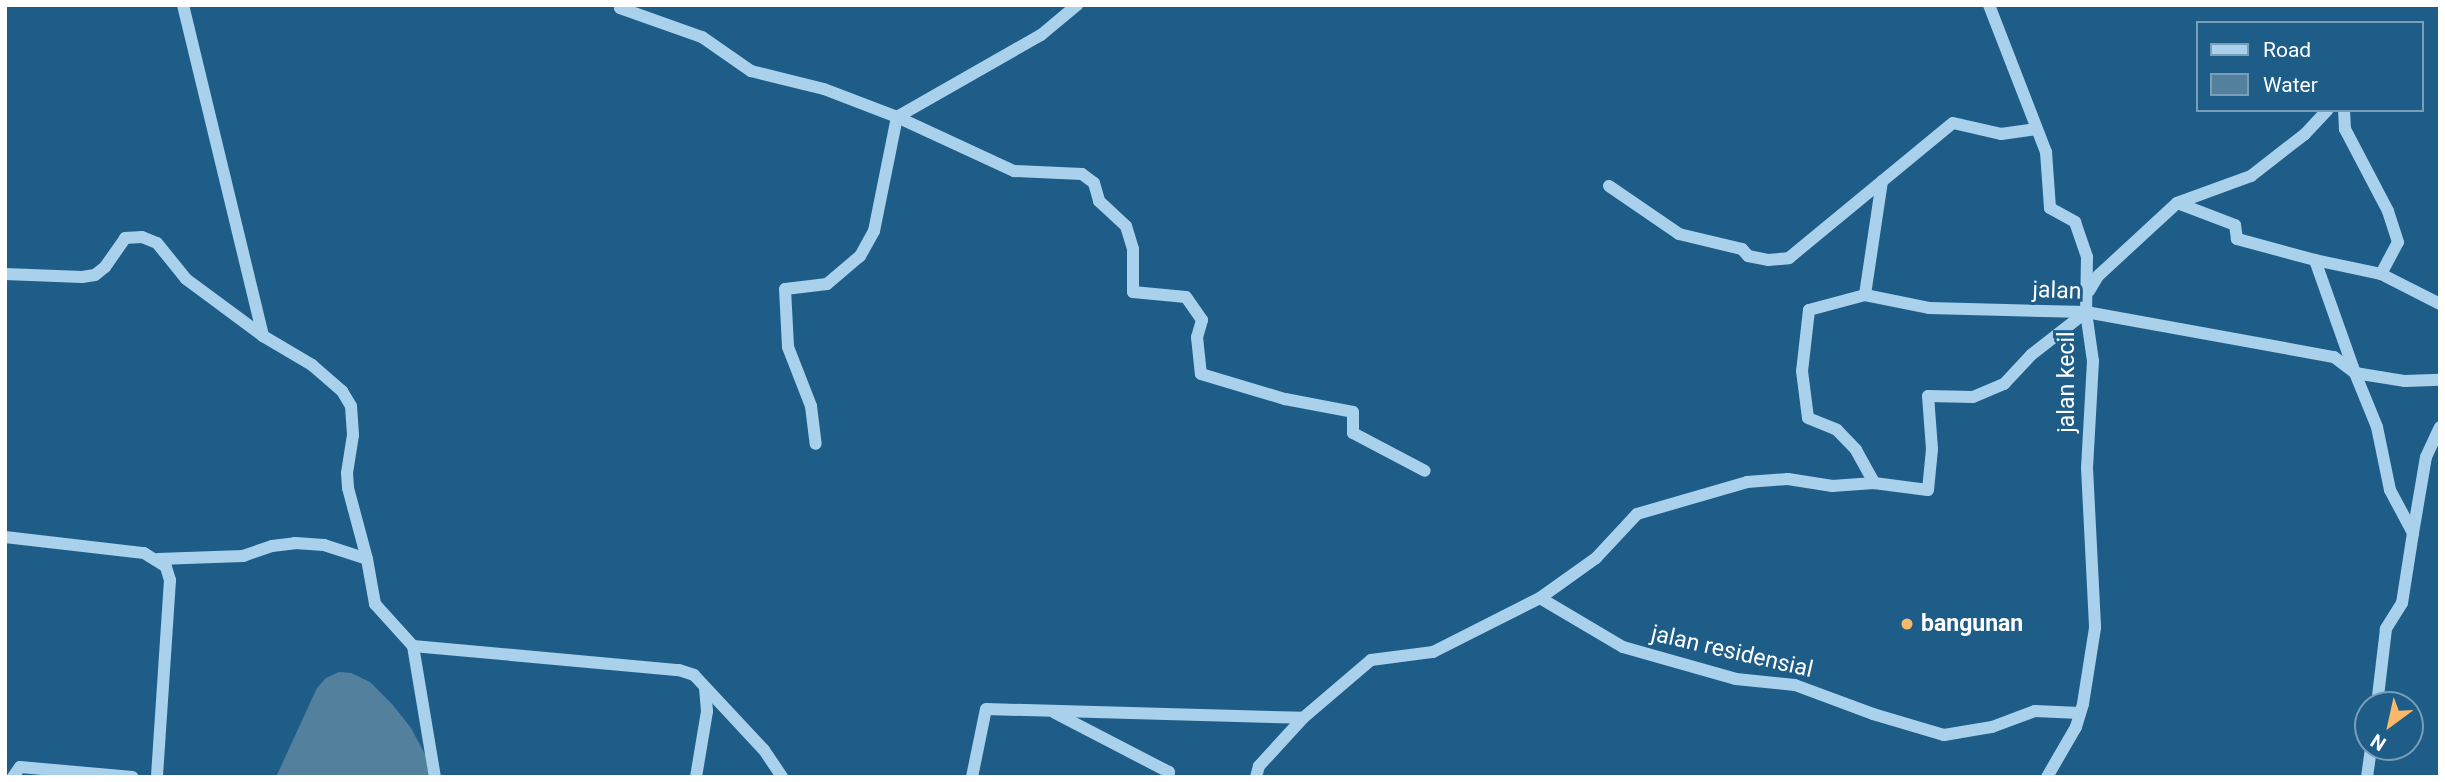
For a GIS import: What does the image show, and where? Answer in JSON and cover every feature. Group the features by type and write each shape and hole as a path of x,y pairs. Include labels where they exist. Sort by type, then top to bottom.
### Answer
{"street":[{"path":"183,5 263,336"},
{"path":"621,5 620,8 702,37 751,71 824,89 897,117 1014,171 1083,174 1094,183 1099,201 1126,226 1133,249 1133,292 1186,296 1202,320 1197,337 1201,374 1285,399 1353,412 1353,433 1425,471"},
{"path":"816,444 811,406 788,347 785,289 827,284 860,256 874,231 897,117 1041,35 1077,5"},
{"name":"jalan kecil","path":"1989,5 2046,152 2050,208 2075,222 2087,257 2087,312 2093,360 2087,468 2095,628 2080,713 2064,749 2047,777"},
{"name":"jalan","path":"2089,291 2098,276 2177,204 2251,176 2305,134 2325,112"},
{"path":"2344,112 2345,129 2389,211 2398,242 2381,274"},
{"path":"1609,186 1679,234 1742,249 1748,256 1768,260 1789,258 1953,123 2001,134 2037,129"},
{"path":"1874,483 1856,450 1837,430 1808,418 1802,371 1809,310 1865,295 1882,181"},
{"path":"2177,204 2235,225 2237,239 2381,274 2440,304"},
{"path":"5,274 82,277 95,275 105,267 125,238 142,237 157,243 186,279 263,336 312,365 341,391 351,406 353,435 347,473 348,488 367,559 375,604 413,646 435,777"},
{"path":"2315,260 2377,427 2390,490 2413,533"},
{"name":"jalan","path":"1865,295 1929,308 2087,312 2334,357 2355,373"},
{"path":"1256,777 1259,766 1303,718 1371,660 1433,652 1540,598 1596,558 1637,514 1747,482 1788,479 1832,486 1874,483 1928,490 1932,449 1928,396 1973,397 2004,384 2031,355 2087,312"},
{"path":"2355,373 2405,381 2440,380"},
{"path":"2379,691 2386,629 2402,603 2426,457 2440,427"},
{"path":"5,537 131,551 158,559 243,556 272,546 295,543 324,545 367,559"},
{"path":"157,777 170,580 166,567 158,559"},
{"name":"jalan residensial","path":"1540,598 1623,647 1736,679 1794,685 1873,714 1944,735 1992,727 2035,711 2080,713"},
{"path":"413,646 679,670 694,675 764,750 782,777"},
{"path":"696,777 707,711 705,688"},
{"path":"972,777 986,709 1303,718"},
{"path":"1051,711 1169,772 1168,777"},
{"path":"13,777 20,766 133,777"}],"water":[{"path":"339,672 351,673 370,682 392,704 411,728 426,756 429,777 276,777 317,688 326,678"}],"place":[{"name":"bangunan","path":"1907,624"}]}
